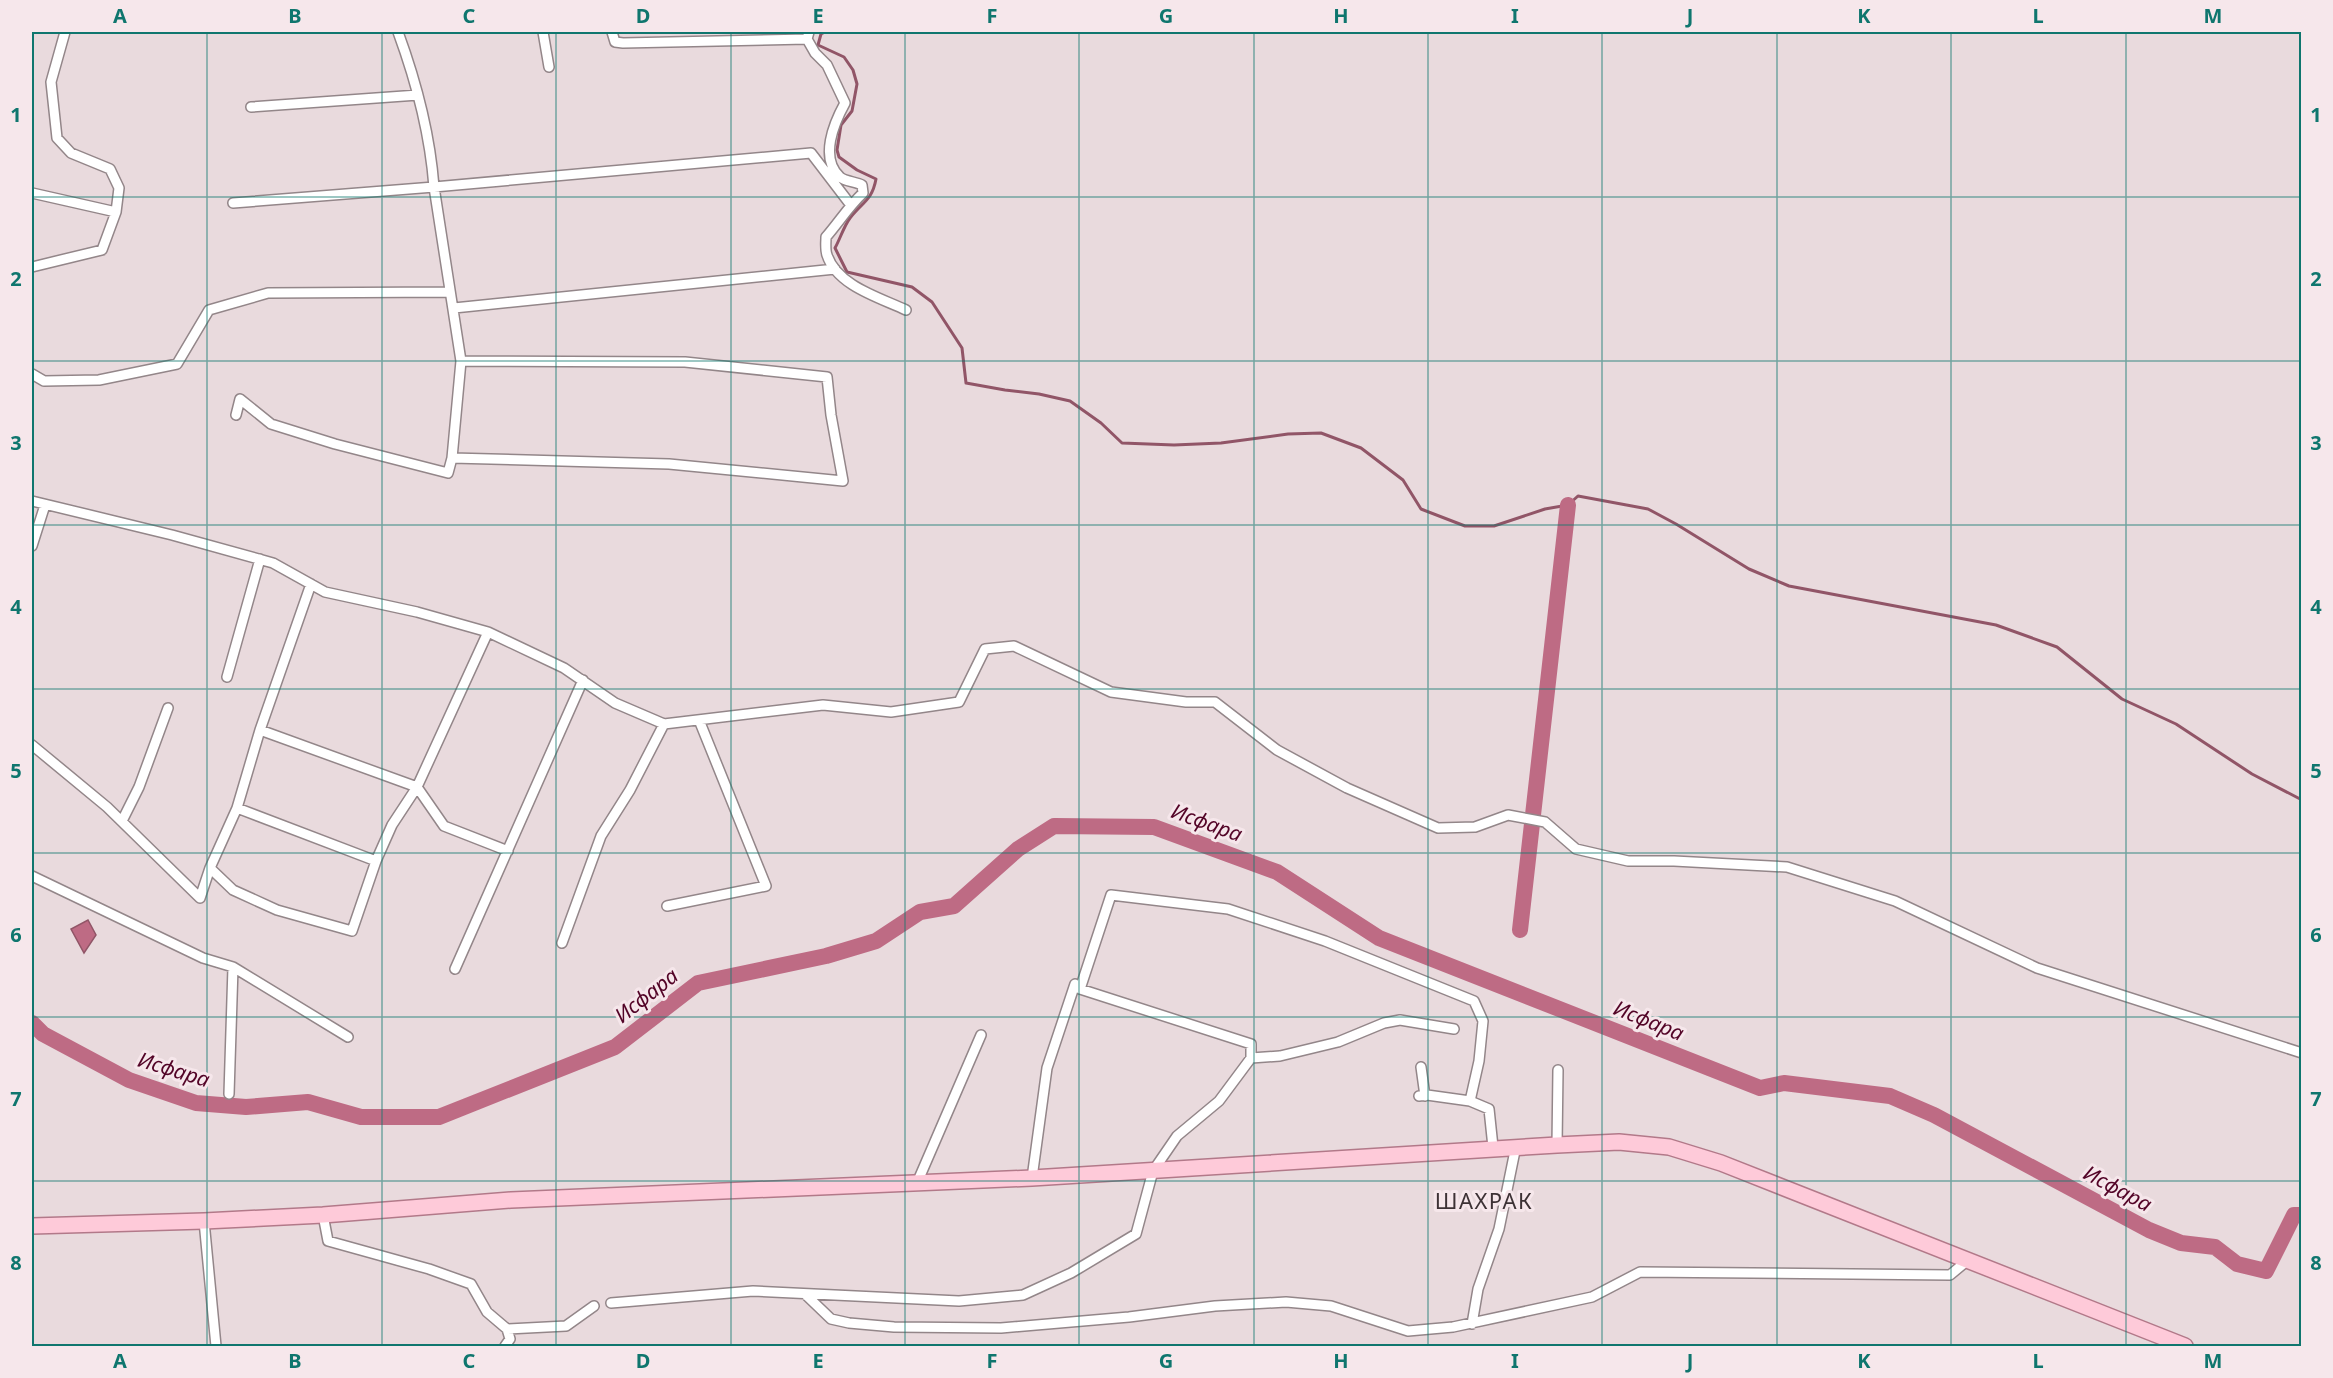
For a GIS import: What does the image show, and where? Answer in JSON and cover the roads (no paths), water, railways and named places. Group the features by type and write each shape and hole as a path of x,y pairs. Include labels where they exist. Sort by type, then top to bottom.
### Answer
{"main road":[{"path":"32,1226 204,1221 323,1215 511,1200 1153,1172 1493,1147 1618,1142 1669,1147 1721,1163 2185,1347"}],"street":[{"path":"32,267 102,250 116,212 119,188 110,169 71,153 57,138 51,82 66,32"},
{"path":"236,415 240,399 271,424 335,444 448,473 452,458 461,361 434,187 432,158 418,95 398,32"},
{"path":"543,32 549,68"},
{"path":"612,32 615,42 623,43 808,35 815,53 827,65 839,87 844,104 836,119 831,141 831,165 841,178 862,184 863,192 850,204 840,221 826,237 827,255 838,274 906,310"},
{"path":"251,107 418,95"},
{"path":"233,203 811,153 850,204"},
{"path":"32,193 116,212"},
{"path":"454,308 835,269"},
{"path":"32,374 44,381 99,380 177,364 209,310 268,293 450,292"},
{"path":"452,458 669,464 843,482 827,377 685,362 461,361"},
{"path":"32,501 261,559 273,563 325,592 417,612 488,633 564,668 615,703 664,724 823,705 891,712 959,702 985,649 1014,646 1111,692 1186,702 1215,702 1277,750 1347,788 1438,828 1475,827 1508,815 1545,822 1576,849 1628,861 1787,867 1895,901 2037,968 2301,1053"},
{"path":"32,546 45,505"},
{"path":"226,677 261,559"},
{"path":"32,745 122,821 200,898 210,868 237,808 260,730 310,584"},
{"path":"210,868 233,890 277,910 351,931 376,861 392,825 417,787 488,633"},
{"path":"455,969 583,680"},
{"path":"122,821 139,787 168,708"},
{"path":"667,906 766,886 699,720"},
{"path":"562,943 601,836 630,789 664,724"},
{"path":"260,730 417,787 444,826 508,851"},
{"path":"237,808 376,861"},
{"path":"32,876 203,958 233,967 348,1037"},
{"path":"1080,989 1111,895 1228,909 1325,941 1474,1001 1483,1021 1479,1061 1470,1101"},
{"path":"229,1094 233,967"},
{"path":"611,1303 753,1291 959,1300 1023,1295 1071,1273 1136,1234 1153,1172 1177,1136 1220,1101 1251,1058 1251,1044 1080,989 1075,984 1047,1068 1032,1178"},
{"path":"1251,1058 1280,1056 1338,1042 1384,1023 1400,1020 1454,1029"},
{"path":"917,1183 981,1035"},
{"path":"1421,1067 1422,1096 1470,1101 1489,1109 1493,1147"},
{"path":"1557,1145 1558,1070"},
{"path":"1472,1324 1478,1288 1498,1229 1516,1146"},
{"path":"323,1215 328,1241 429,1269 471,1284 487,1312 507,1329 510,1339 505,1347"},
{"path":"204,1221 216,1347"},
{"path":"805,1294 831,1319 894,1327 1001,1328 1129,1317 1215,1306 1286,1302 1331,1306 1408,1331 1472,1324 1592,1297 1640,1272 1950,1275 1968,1260"},
{"path":"507,1329 566,1326 594,1306"}],"waterway":[{"path":"825,32 821,34 818,45 844,57 853,70 857,84 852,111 841,125 837,150 839,157 857,170 876,179 872,192 848,221 835,248 847,272 912,287 932,302 962,348 966,383 1070,401 1101,423 1122,443 1174,445 1221,443 1288,434 1321,433 1361,448 1403,480 1421,509 1465,526 1494,526 1545,509 1568,505 1578,496 1648,509 1749,569 1789,586 1996,625 2057,647 2122,699 2176,724 2252,774 2302,800"},
{"path":"1520,930 1568,505"},
{"name":"Исфара","path":"32,1023 43,1034 129,1080 196,1103 246,1107 308,1102 361,1117 439,1117 615,1047 698,983 826,956 876,941 920,912 954,906 1018,849 1054,826 1154,827 1277,872 1379,938 1760,1088 1784,1083 1890,1096 1934,1115 2149,1230 2181,1243 2215,1247 2237,1264 2266,1271 2294,1215 2302,1215"}],"district":[{"name":"ШАХРАК","path":"1484,1200"}]}
